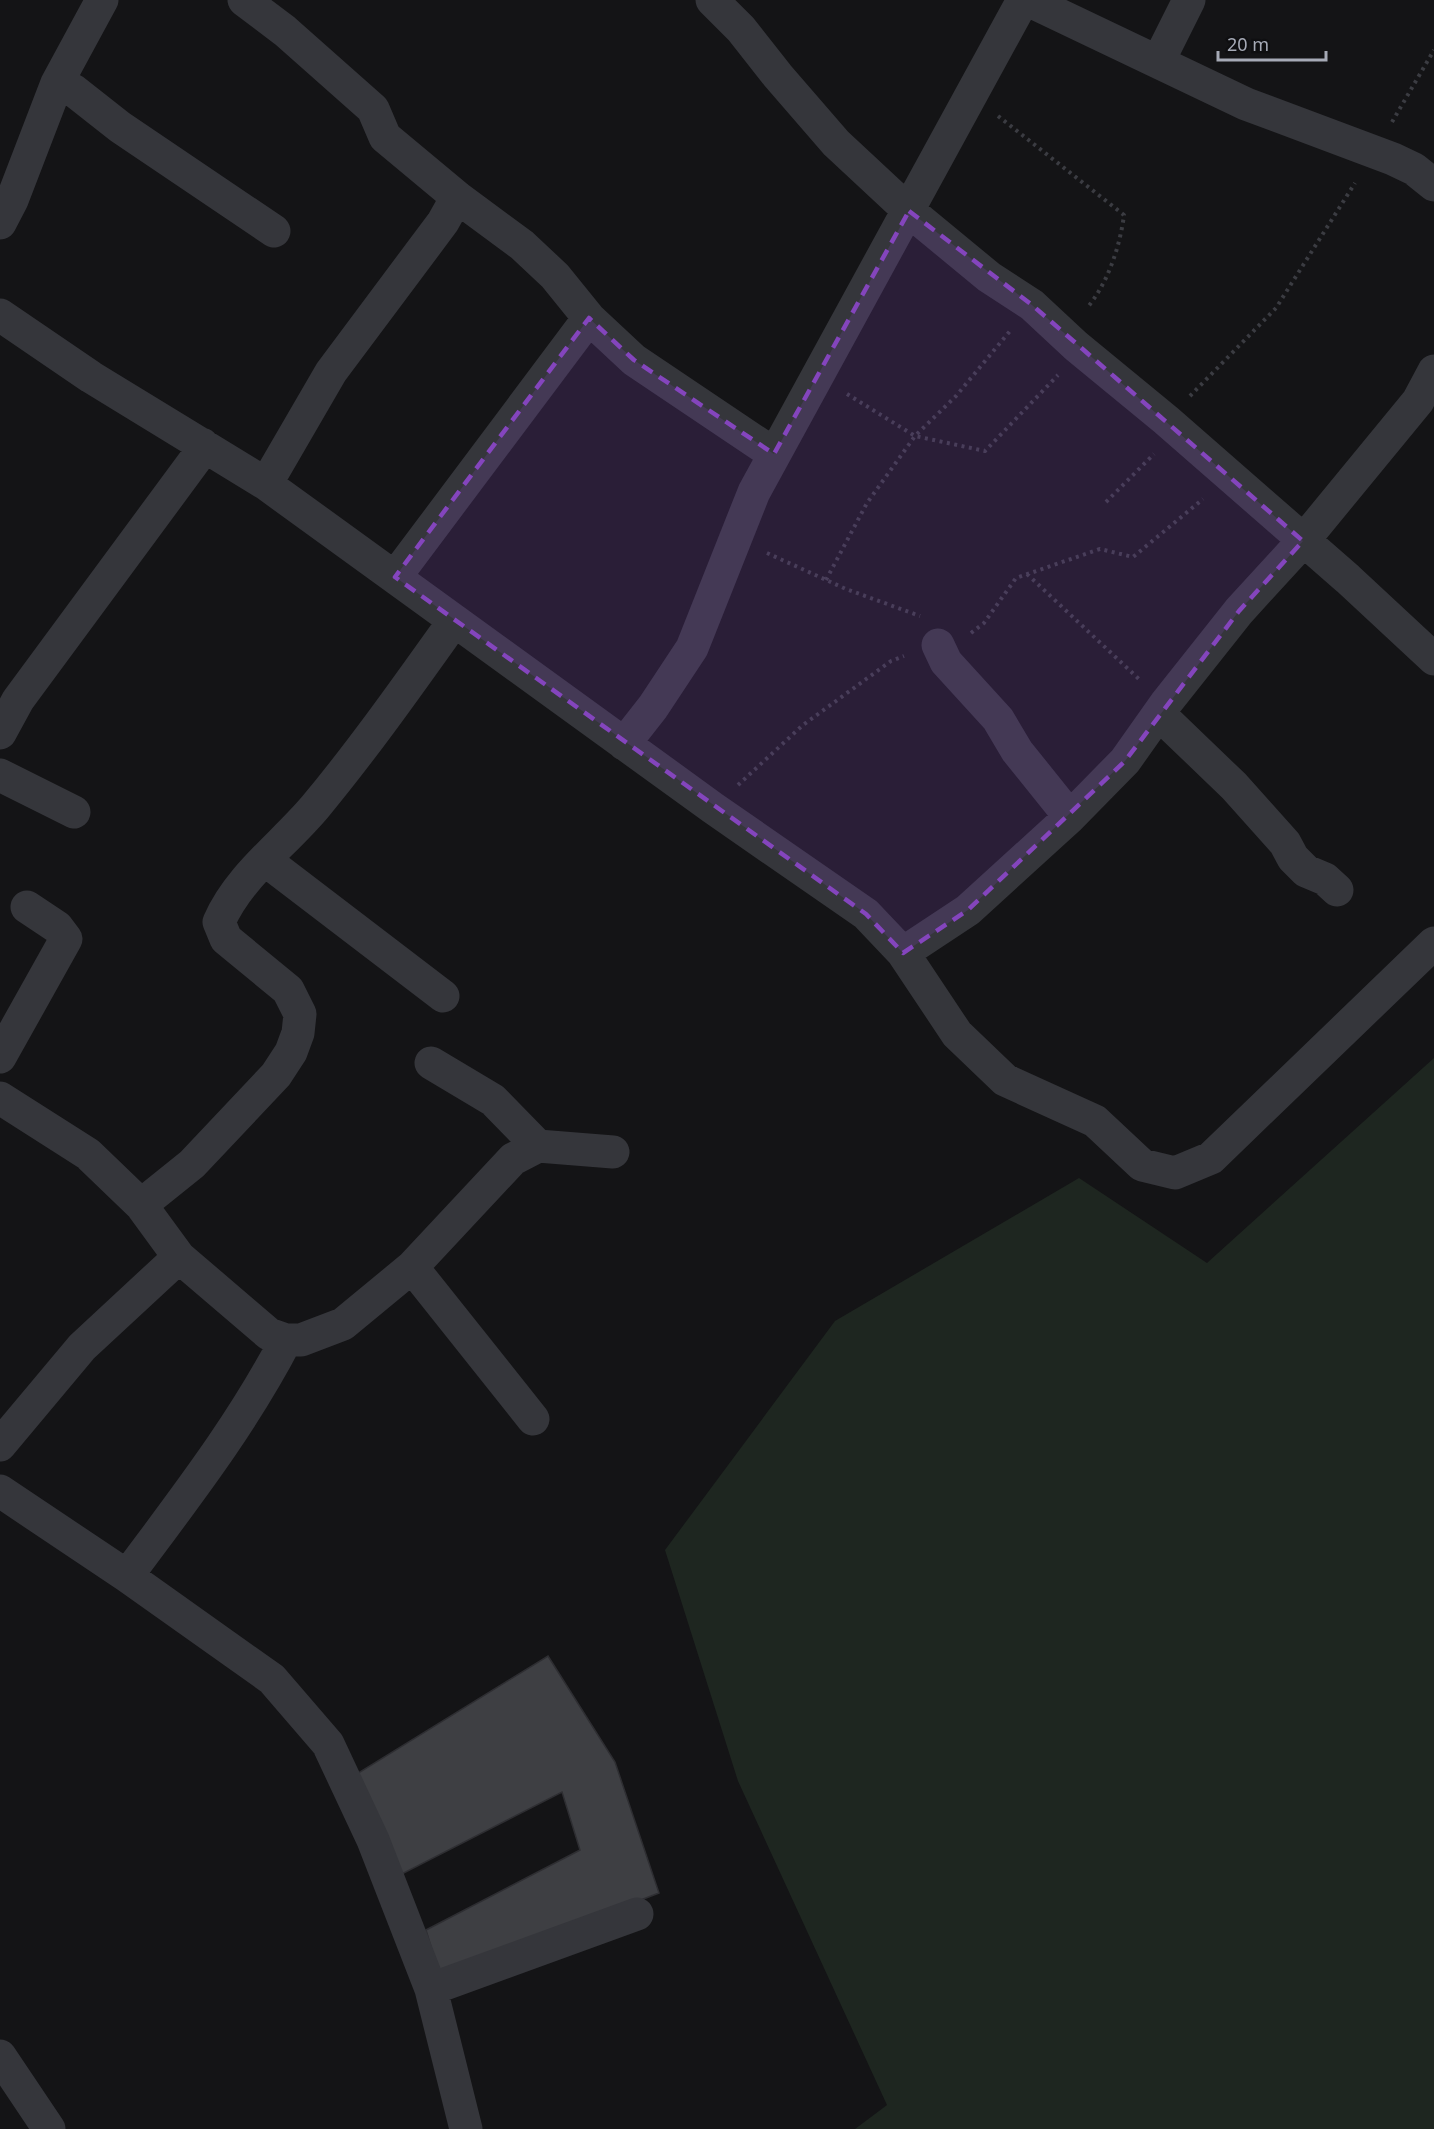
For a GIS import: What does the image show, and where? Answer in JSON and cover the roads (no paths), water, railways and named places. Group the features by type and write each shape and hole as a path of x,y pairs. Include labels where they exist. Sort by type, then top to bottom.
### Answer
{"street":[{"path":"0,223 12,200 57,83 102,0"},
{"path":"244,0 285,31 373,109 385,137 522,245 555,276 589,318 634,360 774,454"},
{"path":"712,0 741,29 836,143 909,211 989,277 1032,305 1072,343 1172,425 1434,659"},
{"path":"624,744 653,707 692,648 754,492 1023,0"},
{"path":"1028,0 1246,104 1414,169 1434,185"},
{"path":"1158,62 1189,0"},
{"path":"57,83 73,90 120,127 274,231"},
{"path":"266,484 331,372 443,222 457,196"},
{"path":"0,315 91,377 266,484 624,744 866,914 903,953 957,1034 1005,1080 1095,1121 1142,1165 1175,1173 1211,1158 1434,944"},
{"path":"395,577 589,318"},
{"path":"903,953 968,910 1070,817 1125,761 1162,709 1239,611 1303,541 1418,400 1434,371"},
{"path":"0,733 18,700 195,460 202,444"},
{"path":"141,1205 192,1164 276,1074 291,1052 298,1034 300,1014 288,990 226,939 219,922 228,900 313,809 353,760 454,621"},
{"path":"938,645 946,663 998,719 1017,751 1070,817"},
{"path":"1162,709 1285,843 1293,858 1306,871 1325,879 1337,890"},
{"path":"0,775 74,812"},
{"path":"265,860 443,996"},
{"path":"0,1057 66,939 57,927 27,907"},
{"path":"431,1063 493,1100 537,1146"},
{"path":"0,1098 88,1154 141,1205 179,1257 269,1334 286,1340 301,1340 343,1324 412,1267 513,1159 537,1146 613,1152"},
{"path":"0,1445 82,1347 179,1257"},
{"path":"412,1267 533,1419"},
{"path":"127,1576 221,1450 262,1385 286,1340"},
{"path":"0,1491 127,1576 272,1679 328,1744 373,1840 431,1989 466,2129"},
{"path":"431,1989 637,1914"},
{"path":"0,2056 50,2129"}]}
